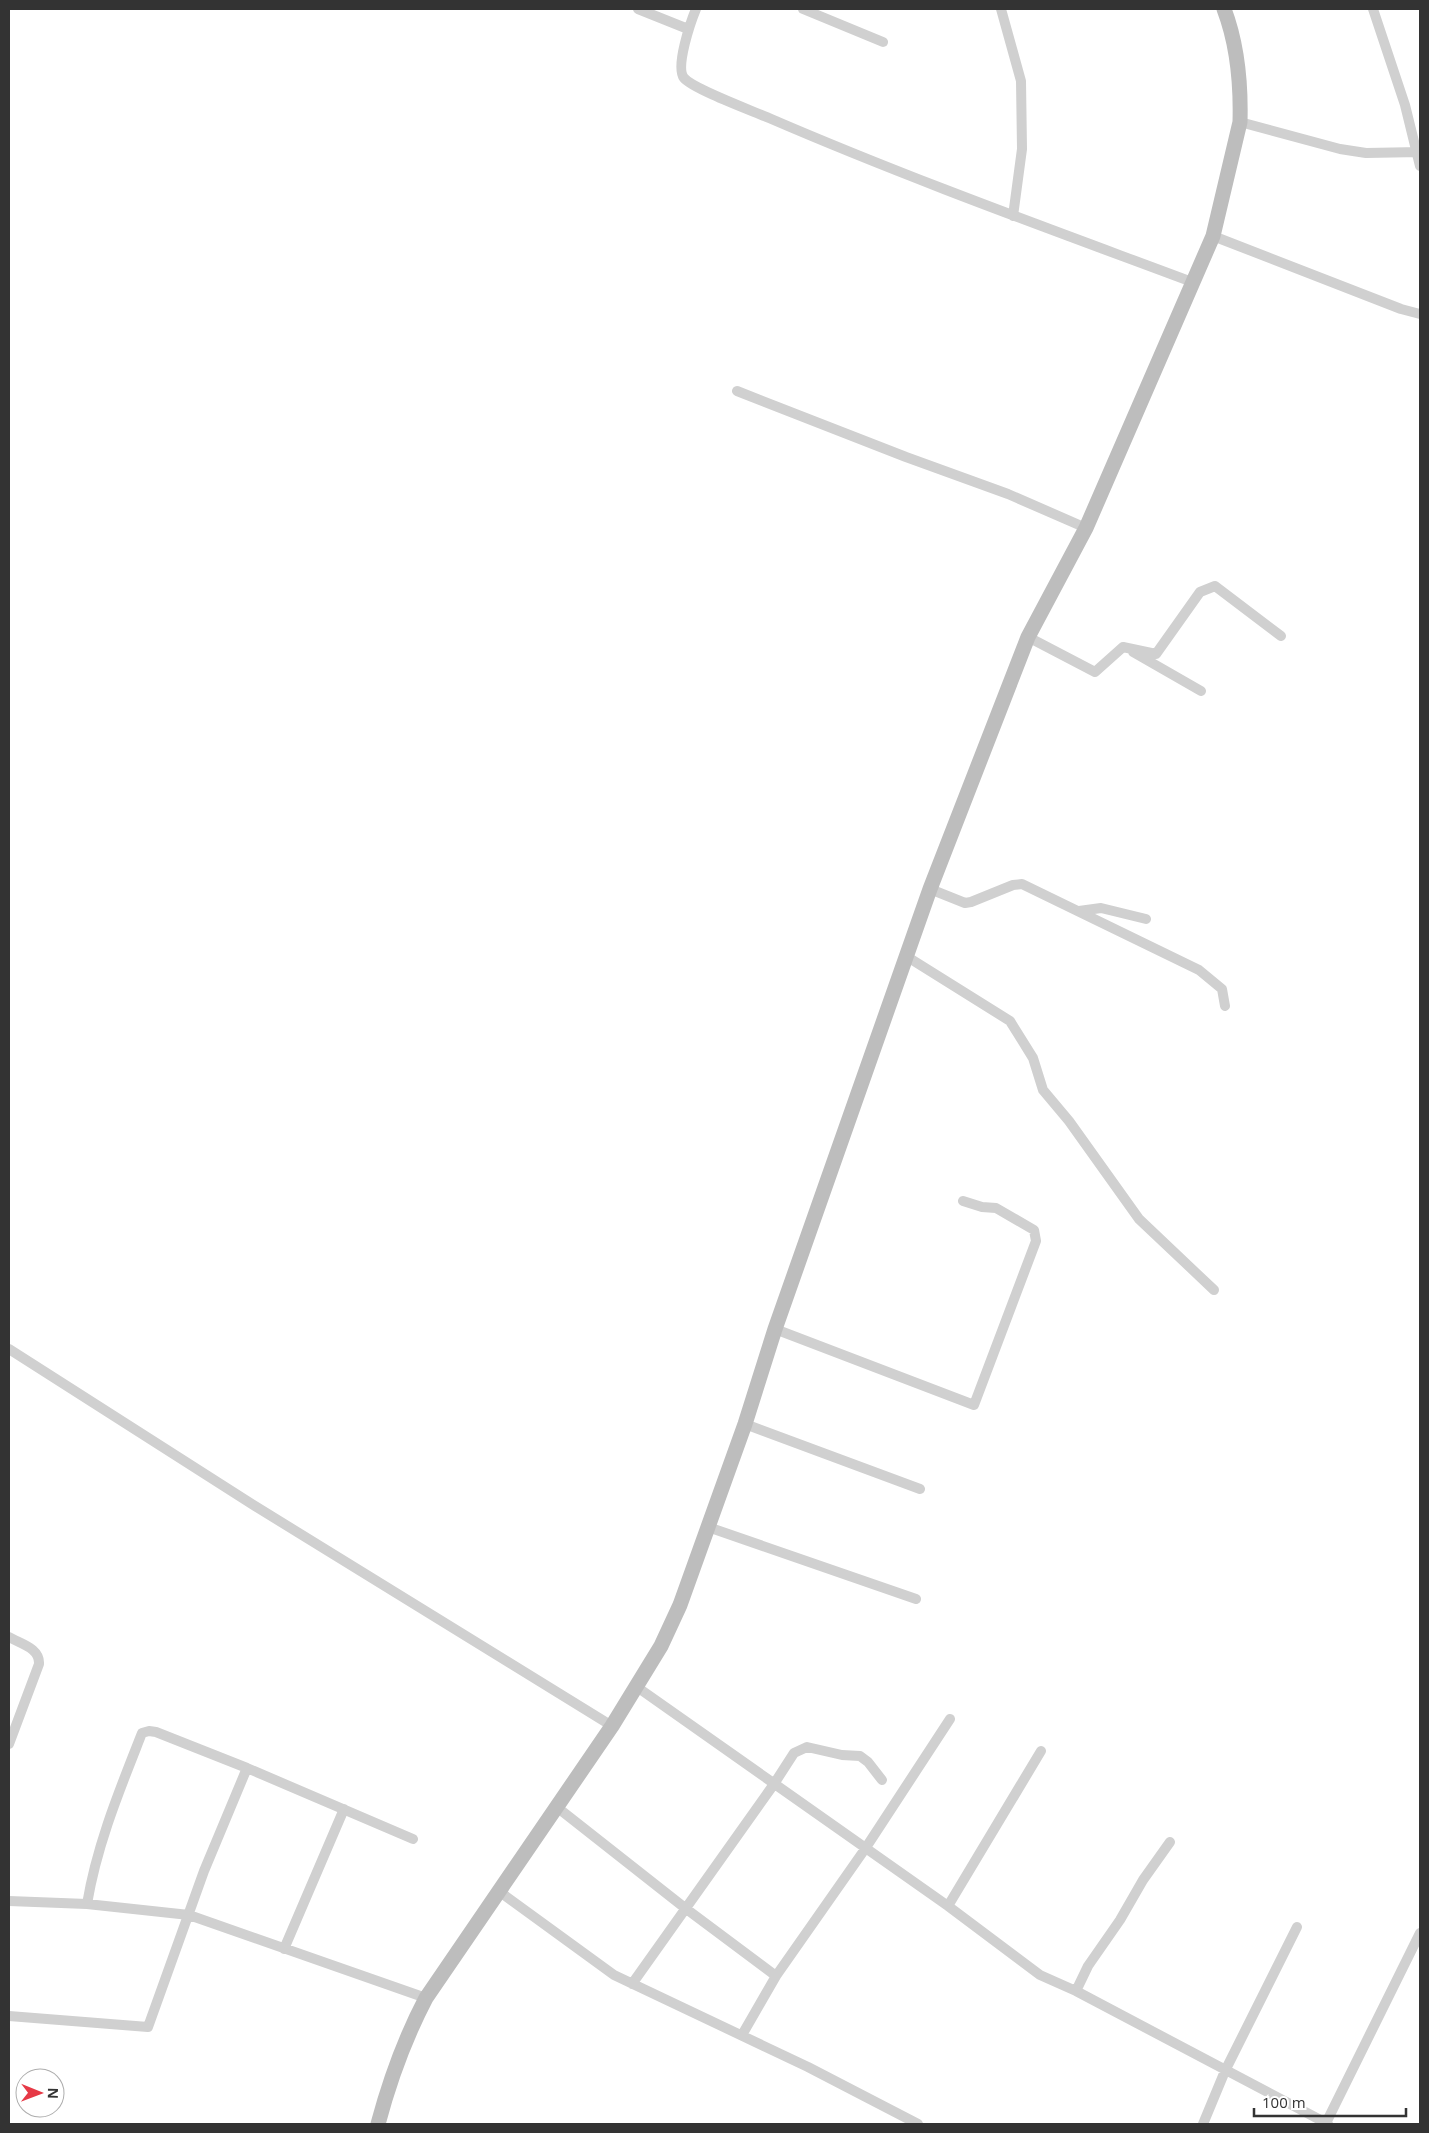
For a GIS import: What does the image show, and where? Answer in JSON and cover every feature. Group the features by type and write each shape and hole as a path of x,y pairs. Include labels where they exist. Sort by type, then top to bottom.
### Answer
{"main road":[{"path":"378,2124 393,2071 407,2036 426,1998 558,1808 612,1726 661,1646 680,1604 745,1424 775,1329 930,889 1028,636 1086,528 1213,236 1240,122 1241,102 1234,49 1224,9"}],"street":[{"path":"638,9 688,30"},
{"path":"696,9 688,30 682,76 709,93 846,151 1013,216 1192,282"},
{"path":"803,9 883,42"},
{"path":"1001,9 1021,81 1022,149 1013,216"},
{"path":"1373,9 1405,105 1419,152 1420,166"},
{"path":"1240,122 1340,149 1366,152 1419,152"},
{"path":"1213,236 1400,309 1420,314"},
{"path":"737,391 906,457 1008,494 1086,528"},
{"path":"1123,647 1156,654 1200,592 1215,586 1281,636"},
{"path":"1028,636 1094,672 1123,647"},
{"path":"1123,647 1202,691"},
{"path":"930,889 965,902 971,902 1013,885 1022,884 1199,970 1222,989 1225,1006"},
{"path":"1078,911 1101,908 1146,918"},
{"path":"906,956 1010,1022 1033,1058 1043,1090 1069,1121 1139,1219 1214,1290"},
{"path":"775,1329 974,1405 1036,1241 1036,1235 1034,1230 996,1208 982,1207 964,1201"},
{"path":"9,1349 255,1506 612,1726"},
{"path":"745,1424 920,1489"},
{"path":"708,1527 916,1599"},
{"path":"9,1637 35,1650 39,1657 39,1664 9,1744"},
{"path":"637,1687 948,1906 1040,1975 1076,1991 1327,2124 1420,1933"},
{"path":"742,2036 776,1976 865,1849 950,1719"},
{"path":"87,1904 93,1869 101,1841 142,1733 149,1731 156,1732 247,1768 413,1839"},
{"path":"632,1984 794,1753 807,1746 842,1755 860,1756 868,1762 882,1780"},
{"path":"948,1906 1040,1751"},
{"path":"9,2016 148,2027 204,1871 247,1768"},
{"path":"558,1808 685,1908 776,1976"},
{"path":"284,1949 344,1809"},
{"path":"1076,1991 1169,1844"},
{"path":"500,1892 614,1975 808,2067 918,2124"},
{"path":"9,1901 87,1904 190,1914 426,1998"},
{"path":"1203,2124 1225,2071 1297,1927"}]}
